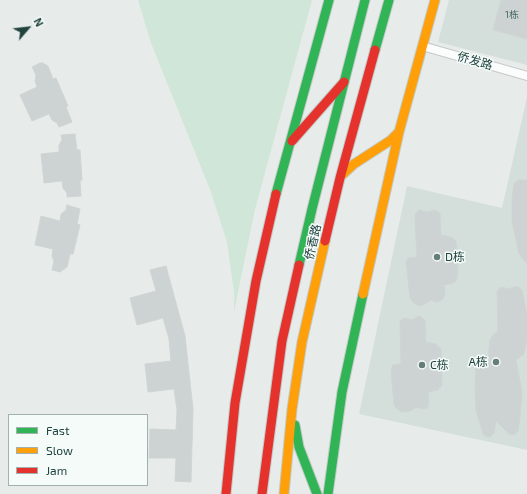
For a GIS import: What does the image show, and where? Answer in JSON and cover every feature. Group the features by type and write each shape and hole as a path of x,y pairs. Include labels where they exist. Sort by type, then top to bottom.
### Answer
{"main road":[{"path":"226,494 235,403 256,281 271,213 329,0"},
{"name":"侨香路","path":"262,494 282,341 312,208 344,82 373,7 389,0"},
{"path":"328,494 342,392 399,132 435,0"},
{"name":"侨香路","path":"284,494 292,409 302,342 340,178 373,7"},
{"path":"289,144 344,82"},
{"path":"340,178 354,164 391,140 399,132"},
{"path":"292,409 299,447 317,494"}],"street":[{"name":"侨发路","path":"422,46 527,76"}],"shaded area":[{"path":"449,0 527,0 527,65 438,42"},
{"path":"527,97 527,450 359,414 407,186 502,208"}],"green space":[{"path":"138,0 312,0 255,209 234,312 234,292 227,242 211,192 151,43"}],"building":[{"path":"501,0 527,0 527,39 493,30"},
{"path":"40,63 48,66 53,79 56,78 68,106 66,107 72,122 59,127 57,123 52,120 49,114 32,121 20,95 37,87 35,81 36,75 32,67"},
{"path":"75,134 77,150 80,150 82,180 80,180 81,196 67,197 62,181 44,183 41,154 59,152 59,145 62,140 61,135"},
{"path":"518,180 527,180 527,264 519,254 512,221 512,198 514,184"},
{"path":"67,205 80,209 77,224 80,225 73,254 70,254 67,267 60,272 52,270 54,261 52,256 53,249 35,245 41,216 60,221 61,214 66,210"},
{"name":"D栋","path":"419,210 427,212 435,210 440,213 441,235 451,237 456,241 458,274 456,281 444,285 445,295 442,300 437,302 431,300 419,306 410,298 406,262 408,258 417,257 415,214"},
{"path":"166,266 185,336 193,409 191,482 175,481 176,458 149,458 150,429 176,430 177,410 174,389 148,392 145,364 171,361 169,339 163,318 137,325 130,298 156,291 150,270"},
{"name":"A栋","path":"517,286 522,290 527,315 527,338 524,354 516,360 522,392 518,431 514,435 509,434 496,421 494,433 490,437 487,437 483,434 476,410 476,362 480,358 488,358 490,340 498,331 497,291 501,287 509,289"},
{"name":"C栋","path":"419,316 425,320 426,342 436,344 441,349 442,385 438,390 428,392 429,403 427,408 422,409 417,407 410,411 402,412 394,405 391,370 393,365 401,364 400,321 404,318 412,320"}],"traffic: fast":[{"path":"276,194 329,0"},
{"path":"299,265 365,0"},
{"path":"375,50 389,0"},
{"path":"328,494 342,392 363,294"},
{"path":"295,425 299,447 317,494"}],"traffic: slow":[{"path":"363,294 399,132 435,0"},
{"path":"341,176 354,164 391,140 399,132"},
{"path":"284,494 292,409 302,342 325,241"}],"traffic: jam":[{"path":"325,241 340,178 375,50"},
{"path":"292,141 344,82"},
{"path":"226,494 235,403 256,281 276,194"},
{"path":"262,494 282,341 299,265"}],"place":[{"name":"D栋","path":"437,257"},
{"name":"A栋","path":"496,362"},
{"name":"C栋","path":"422,365"}]}
